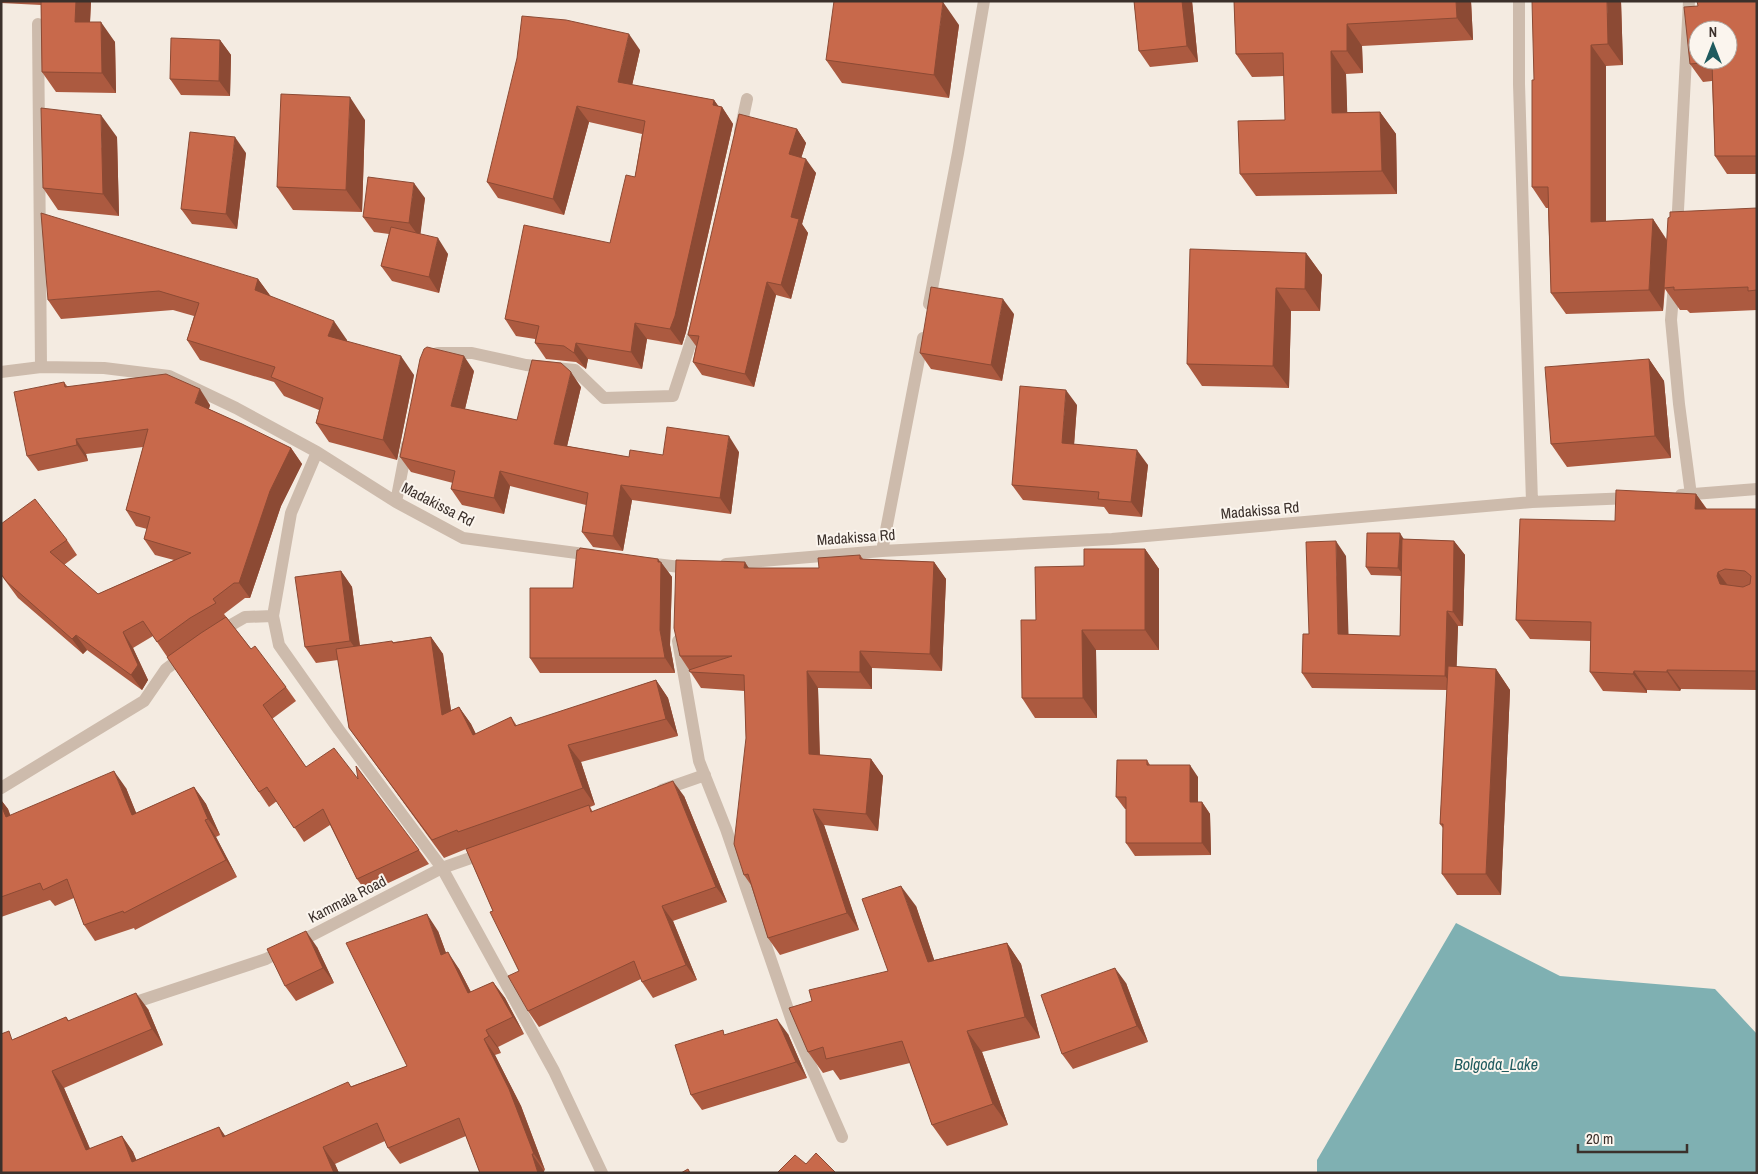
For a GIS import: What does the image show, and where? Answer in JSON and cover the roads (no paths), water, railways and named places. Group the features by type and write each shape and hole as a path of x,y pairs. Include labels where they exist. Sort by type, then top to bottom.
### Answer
{"street":[{"path":"882,552 958,153 984,1"},
{"path":"1518,1 1532,502"},
{"path":"1676,241 1690,1"},
{"path":"38,24 41,367"},
{"path":"736,146 747,99"},
{"path":"1674,271 1672,320 1679,404 1691,495"},
{"path":"425,365 428,358 438,353 472,353 526,365 575,370 604,398 673,396 694,334 701,306"},
{"name":"Madakissa Rd","path":"1,372 41,367 104,368 169,376 236,408 317,452 396,502 464,538 601,557"},
{"path":"396,502 409,437"},
{"path":"317,452 291,513 273,616 279,645 339,730 442,868 554,1071 602,1173"},
{"path":"1671,496 1757,489"},
{"name":"Madakissa Rd","path":"631,561 680,572 882,552 1112,539 1532,502 1642,497"},
{"path":"1,788 144,701 166,669 202,643 245,617 273,616"},
{"path":"678,625 678,645 699,761 726,829 795,1030 842,1137"},
{"path":"648,795 705,775"},
{"name":"Kammala Road","path":"119,1007 266,959 442,868 498,848"}],"water":[{"name":"Bolgoda_Lake","path":"1456,923 1560,976 1715,989 1757,1034 1757,1173 1317,1173 1317,1160"}]}
